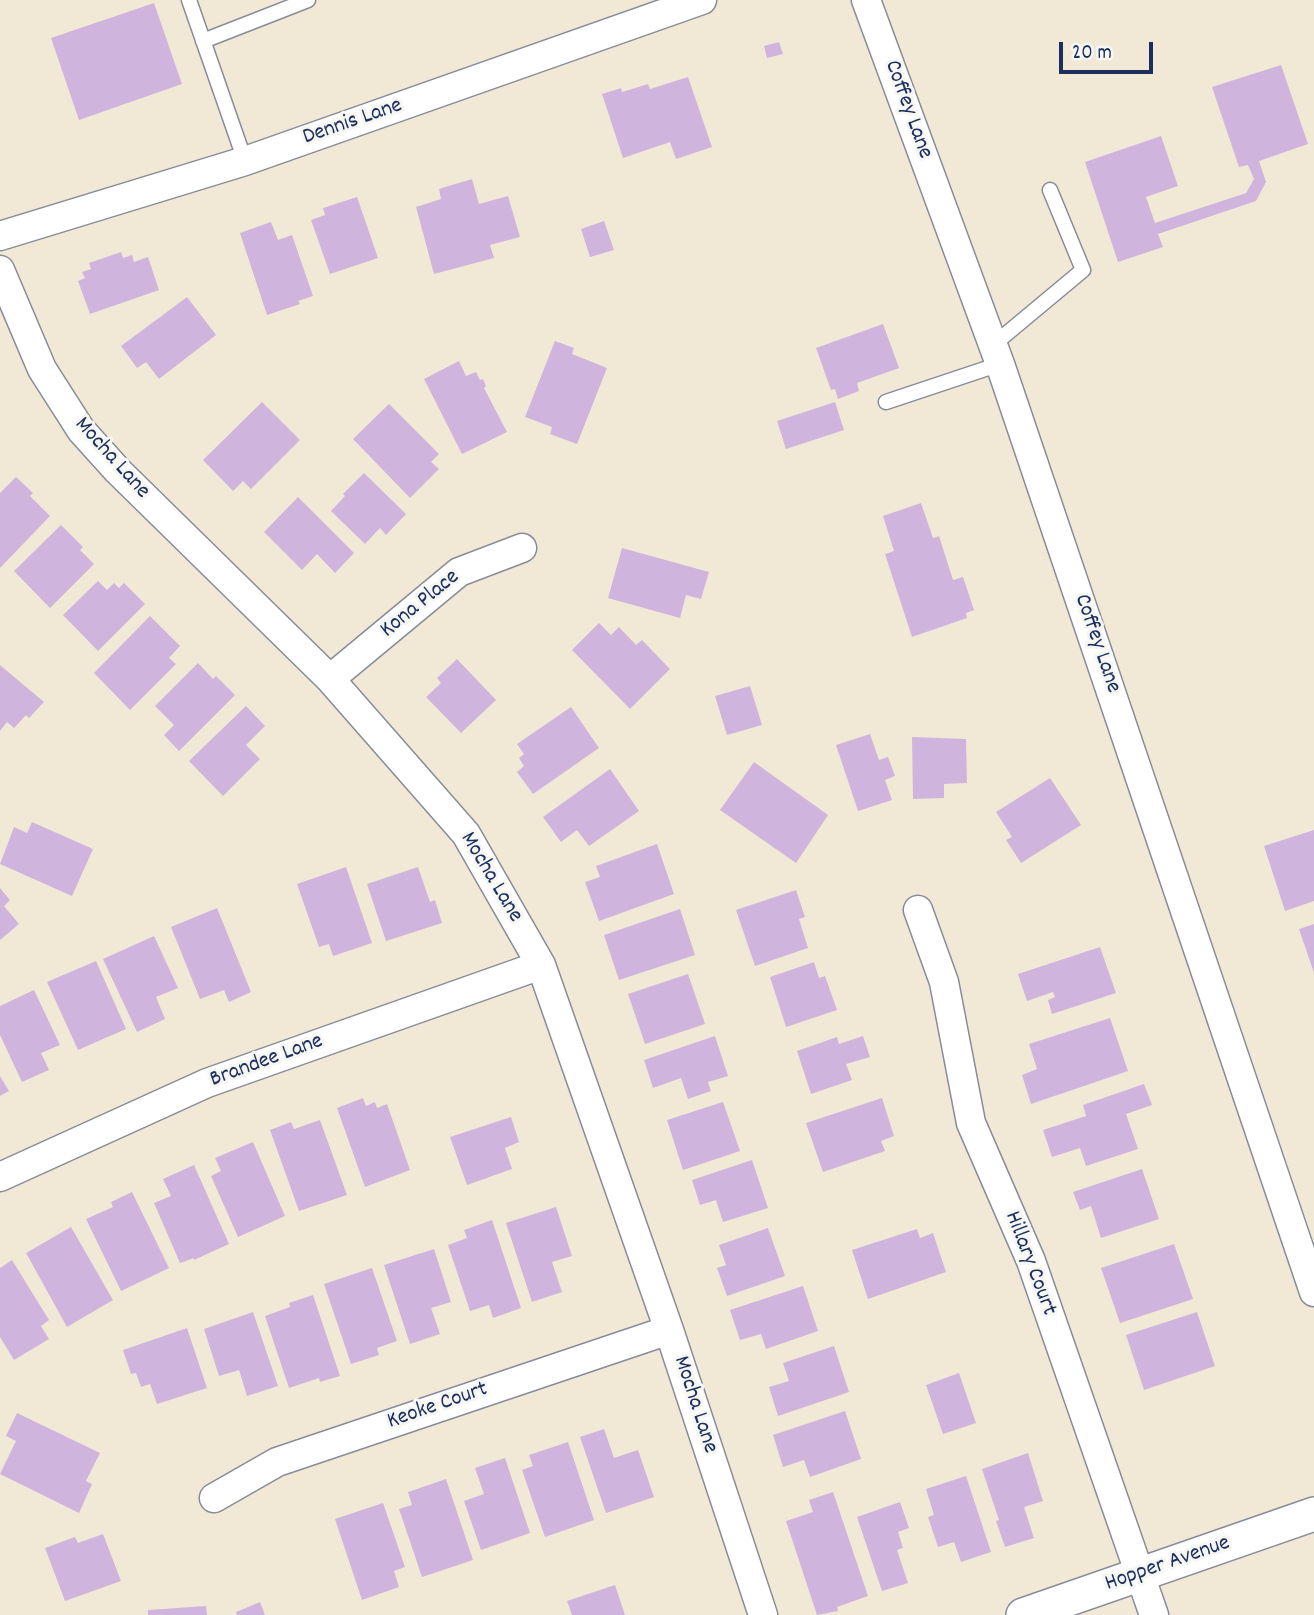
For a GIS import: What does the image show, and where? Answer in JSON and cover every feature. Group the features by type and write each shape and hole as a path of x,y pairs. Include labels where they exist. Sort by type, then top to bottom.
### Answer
{"street":[{"name":"Dennis Lane","path":"0,236 245,161 702,0"},
{"name":"Coffey Lane","path":"866,0 997,354 1314,1292"},
{"name":"Mocha Lane","path":"0,270 42,369 81,430 118,471 330,680 466,834 541,965 669,1330 763,1615"},
{"name":"Kona Place","path":"330,680 459,572 522,548"},
{"name":"Hillary Court","path":"918,910 944,982 971,1123 1031,1261 1154,1615"},
{"name":"Brandee Lane","path":"0,1177 207,1083 541,965"},
{"name":"Keoke Court","path":"214,1498 277,1462 669,1330"},
{"name":"Hopper Avenue","path":"1023,1615 1314,1514"}],"lane":[{"path":"189,0 245,161"},
{"path":"203,41 308,0"},
{"path":"886,402 997,354 1083,270 1050,190"}],"building":[{"path":"154,3 182,84 79,120 51,38"},
{"path":"779,42 783,54 767,58 764,46"},
{"path":"1281,65 1308,144 1259,161 1266,182 1256,201 1158,234 1163,247 1118,262 1085,162 1161,136 1178,186 1146,197 1155,223 1246,193 1254,179 1248,165 1239,167 1212,87"},
{"path":"688,77 712,147 676,159 670,142 623,158 602,94 621,88 622,92 648,84 650,89"},
{"path":"472,179 479,204 508,196 520,237 490,245 494,258 434,274 416,207 441,199 439,189"},
{"path":"357,197 378,258 330,274 311,220 325,215 323,208"},
{"path":"604,221 614,250 590,257 581,229"},
{"path":"271,222 278,240 292,235 313,296 298,301 300,304 267,315 240,233"},
{"path":"121,252 123,258 132,255 134,262 148,257 159,290 90,314 78,281 85,278 82,272 91,269 89,263"},
{"path":"187,297 216,335 159,379 146,362 137,368 121,346"},
{"path":"883,324 899,368 857,383 859,391 838,399 835,389 831,390 816,348"},
{"path":"555,341 574,348 572,354 607,368 577,444 550,434 552,427 525,417"},
{"path":"459,361 466,376 476,372 480,380 483,379 486,386 484,388 507,432 462,454 424,379"},
{"path":"262,402 300,440 251,489 243,481 233,491 203,460"},
{"path":"835,402 844,430 786,449 777,421"},
{"path":"389,404 439,454 431,462 439,469 410,498 353,439"},
{"path":"364,473 406,514 386,535 380,528 365,544 331,511"},
{"path":"16,477 33,493 30,496 50,516 0,568 0,493"},
{"path":"298,497 354,553 335,573 317,554 302,570 264,532"},
{"path":"921,503 933,538 939,536 953,580 963,577 974,610 966,613 967,618 912,637 885,554 894,551 883,516"},
{"path":"61,525 83,547 80,550 94,564 50,608 14,571"},
{"path":"622,548 709,572 701,599 686,595 680,618 608,598"},
{"path":"98,581 107,590 114,583 119,588 124,583 145,604 98,651 63,615"},
{"path":"150,616 180,646 169,658 176,664 130,710 94,673"},
{"path":"599,623 611,635 619,627 636,645 642,640 670,669 630,709 572,650"},
{"path":"457,659 496,700 461,733 426,697 441,683 437,678"},
{"path":"198,663 213,679 216,676 235,695 179,751 164,735 174,725 155,706"},
{"path":"0,665 44,702 29,718 26,715 14,728 7,722 0,731"},
{"path":"750,686 762,725 727,735 715,696"},
{"path":"246,706 265,726 246,745 260,759 223,796 189,761"},
{"path":"571,707 599,748 533,794 517,772 524,766 519,758 524,754 517,744"},
{"path":"870,734 879,760 888,757 895,776 885,780 892,800 858,811 836,745"},
{"path":"912,737 966,739 967,783 944,784 944,798 913,799"},
{"path":"754,762 828,815 796,863 720,810"},
{"path":"610,769 639,811 589,846 577,830 561,842 543,817"},
{"path":"1050,778 1081,825 1021,863 1006,840 1012,837 996,812"},
{"path":"32,822 93,849 72,896 0,864 14,827 27,833"},
{"path":"1314,830 1314,901 1285,911 1264,846"},
{"path":"657,844 674,894 599,921 585,882 600,877 596,866"},
{"path":"346,867 372,943 333,956 329,944 319,947 297,884"},
{"path":"418,867 430,902 435,900 442,923 386,941 367,884"},
{"path":"0,888 10,900 4,906 19,924 0,940"},
{"path":"796,890 805,917 799,919 808,948 755,966 736,910"},
{"path":"217,908 251,992 229,1002 224,990 200,999 171,927"},
{"path":"680,909 695,955 619,980 604,935"},
{"path":"1314,924 1314,973 1299,929"},
{"path":"154,936 178,988 156,997 165,1019 137,1032 103,959"},
{"path":"1100,947 1116,993 1052,1014 1048,1000 1055,997 1053,992 1027,1001 1018,974"},
{"path":"96,961 126,1029 78,1050 47,982"},
{"path":"814,962 819,978 825,976 837,1010 786,1027 770,977"},
{"path":"688,974 705,1024 645,1044 628,994"},
{"path":"34,990 60,1045 41,1053 49,1070 22,1082 0,1035 0,1006"},
{"path":"1110,1018 1128,1071 1031,1104 1022,1075 1037,1069 1029,1044"},
{"path":"715,1036 728,1076 708,1082 711,1091 688,1099 681,1078 653,1088 644,1060"},
{"path":"863,1036 870,1057 846,1064 852,1080 811,1094 797,1051 837,1037 839,1044"},
{"path":"0,1076 9,1091 0,1096"},
{"path":"1144,1084 1152,1105 1126,1114 1138,1149 1086,1166 1080,1148 1052,1157 1043,1130 1086,1116 1083,1105"},
{"path":"363,1098 366,1106 375,1102 377,1108 387,1104 410,1170 365,1187 337,1108"},
{"path":"882,1098 894,1136 881,1141 885,1151 823,1172 806,1123"},
{"path":"723,1102 740,1151 683,1170 667,1120"},
{"path":"511,1117 519,1142 505,1148 512,1169 467,1185 450,1137"},
{"path":"320,1120 347,1195 299,1211 270,1130 291,1122 294,1129"},
{"path":"253,1142 285,1216 238,1237 211,1176 221,1171 215,1158"},
{"path":"752,1160 768,1208 723,1222 716,1200 700,1205 692,1180"},
{"path":"194,1165 229,1244 194,1260 180,1263 154,1203 171,1196 163,1179"},
{"path":"1142,1169 1159,1219 1101,1238 1091,1206 1080,1210 1073,1192"},
{"path":"132,1192 169,1268 121,1291 86,1219 113,1207 111,1202"},
{"path":"556,1207 572,1256 552,1262 562,1292 532,1302 506,1223"},
{"path":"492,1220 521,1308 493,1318 489,1305 470,1311 448,1245 467,1238 464,1230"},
{"path":"71,1227 113,1300 67,1327 26,1253"},
{"path":"768,1228 785,1276 727,1296 717,1268 726,1265 719,1245"},
{"path":"917,1229 920,1238 933,1233 946,1272 868,1299 852,1250"},
{"path":"1174,1244 1193,1299 1120,1323 1101,1268"},
{"path":"434,1249 451,1302 431,1308 440,1334 410,1344 384,1265"},
{"path":"12,1260 49,1320 41,1326 49,1339 14,1360 0,1337 0,1268"},
{"path":"372,1268 397,1341 377,1348 379,1355 351,1364 324,1284"},
{"path":"803,1286 818,1331 766,1349 761,1334 740,1340 730,1310"},
{"path":"313,1295 340,1376 320,1382 319,1378 289,1388 265,1316 290,1307 289,1303"},
{"path":"253,1312 278,1386 247,1396 239,1370 219,1376 204,1329"},
{"path":"1197,1312 1215,1366 1144,1390 1126,1335"},
{"path":"187,1328 207,1388 157,1404 150,1384 141,1387 136,1373 131,1374 123,1350"},
{"path":"834,1346 849,1392 778,1416 769,1387 789,1381 783,1363"},
{"path":"959,1373 976,1423 943,1434 926,1385"},
{"path":"845,1411 861,1459 810,1477 804,1460 783,1467 773,1435"},
{"path":"17,1413 100,1453 86,1481 92,1484 79,1513 0,1474 16,1441 6,1436"},
{"path":"604,1429 614,1458 638,1450 654,1497 606,1513 580,1437"},
{"path":"568,1442 594,1520 545,1537 522,1470 533,1466 529,1455"},
{"path":"1028,1453 1043,1501 1024,1507 1034,1538 1005,1547 982,1469"},
{"path":"505,1458 530,1533 481,1550 464,1501 484,1494 475,1468"},
{"path":"966,1476 991,1552 961,1562 954,1542 938,1547 928,1517 934,1515 926,1489"},
{"path":"446,1479 473,1560 422,1577 399,1509 412,1505 408,1492"},
{"path":"833,1492 868,1596 837,1607 838,1611 817,1615 786,1521 813,1512 809,1500"},
{"path":"900,1502 909,1528 898,1532 903,1548 897,1550 908,1583 882,1591 857,1517"},
{"path":"383,1503 405,1567 394,1571 399,1587 362,1600 335,1519"},
{"path":"103,1534 121,1581 65,1601 45,1548 75,1537 78,1543"},
{"path":"615,1585 625,1615 572,1615 567,1601"},
{"path":"260,1602 265,1615 237,1615 236,1612"},
{"path":"206,1606 207,1615 148,1615 148,1610"}]}
